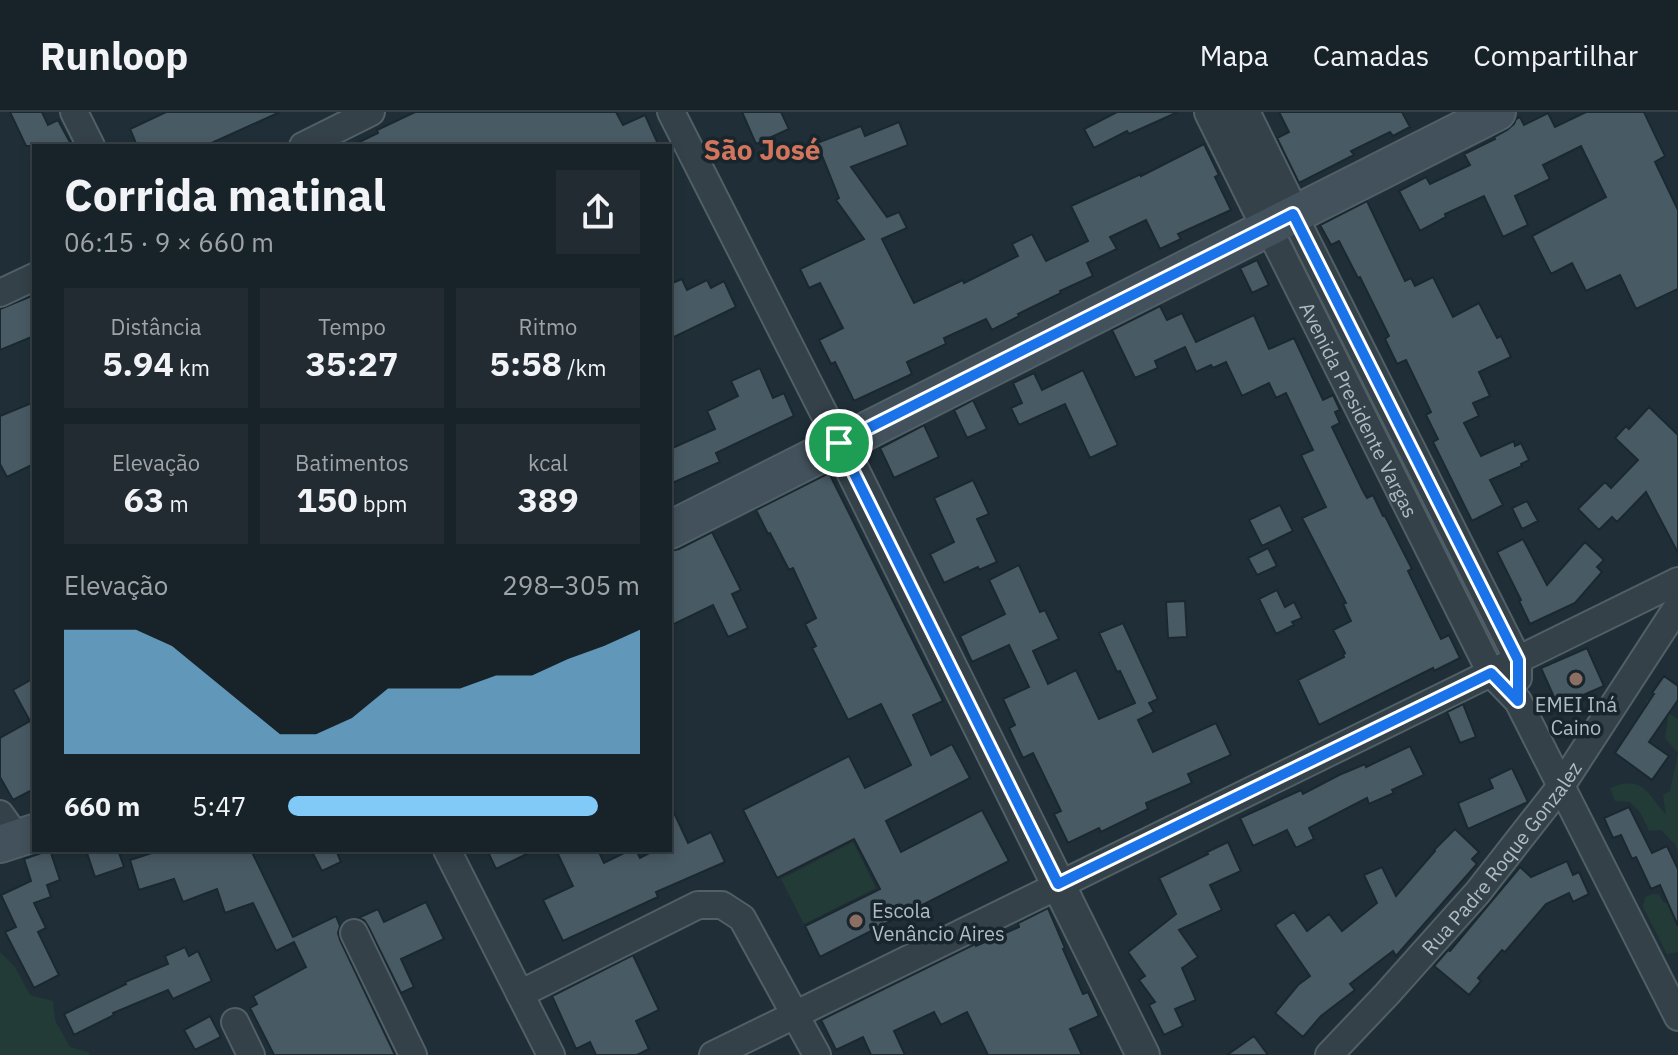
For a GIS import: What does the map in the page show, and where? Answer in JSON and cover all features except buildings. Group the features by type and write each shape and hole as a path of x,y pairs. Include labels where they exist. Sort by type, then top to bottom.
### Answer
{"main road":[{"path":"672,529 1497,112"}],"street":[{"path":"74,112 90,144"},
{"path":"307,144 371,112"},
{"path":"671,112 1143,1055"},
{"name":"Avenida Presidente Vargas","path":"1211,112 1280,221 1518,660 1518,701"},
{"name":"Avenida Presidente Vargas","path":"1243,112 1280,221 1491,673 1518,701 1678,1017"},
{"path":"0,293 32,278"},
{"path":"713,1055 1678,581"},
{"name":"Rua Padre Roque Gonzalez","path":"1329,1055 1478,892 1561,786 1678,606"},
{"path":"448,852 551,1055"},
{"path":"520,994 698,905 722,905 742,918 817,1055"},
{"path":"354,933 413,1055"},
{"path":"235,1022 251,1055"}],"green space":[{"path":"1646,699 1678,719 1678,753 1665,738 1668,719 1648,707"},
{"path":"1678,753 1678,853 1675,844 1661,830 1649,831 1640,812 1630,802 1615,801 1610,788 1630,783 1637,785 1649,793 1666,815 1663,795 1670,791"},
{"path":"853,842 876,888 804,924 781,879"},
{"path":"1659,894 1663,902 1674,905 1678,900 1678,952 1667,954 1643,907 1645,897"},
{"path":"0,952 15,967 30,995 53,1001 55,1020 70,1047 89,1055 0,1055"}],"place":[{"name":"EMEI Iná Caino","path":"1576,679"},
{"name":"Escola Venâncio Aires","path":"856,921"}],"district":[{"name":"São José","path":"762,149"}],"route":[{"path":"1293,214 1518,660 1518,701 1491,673 1058,884 839,443 1293,214"}]}
